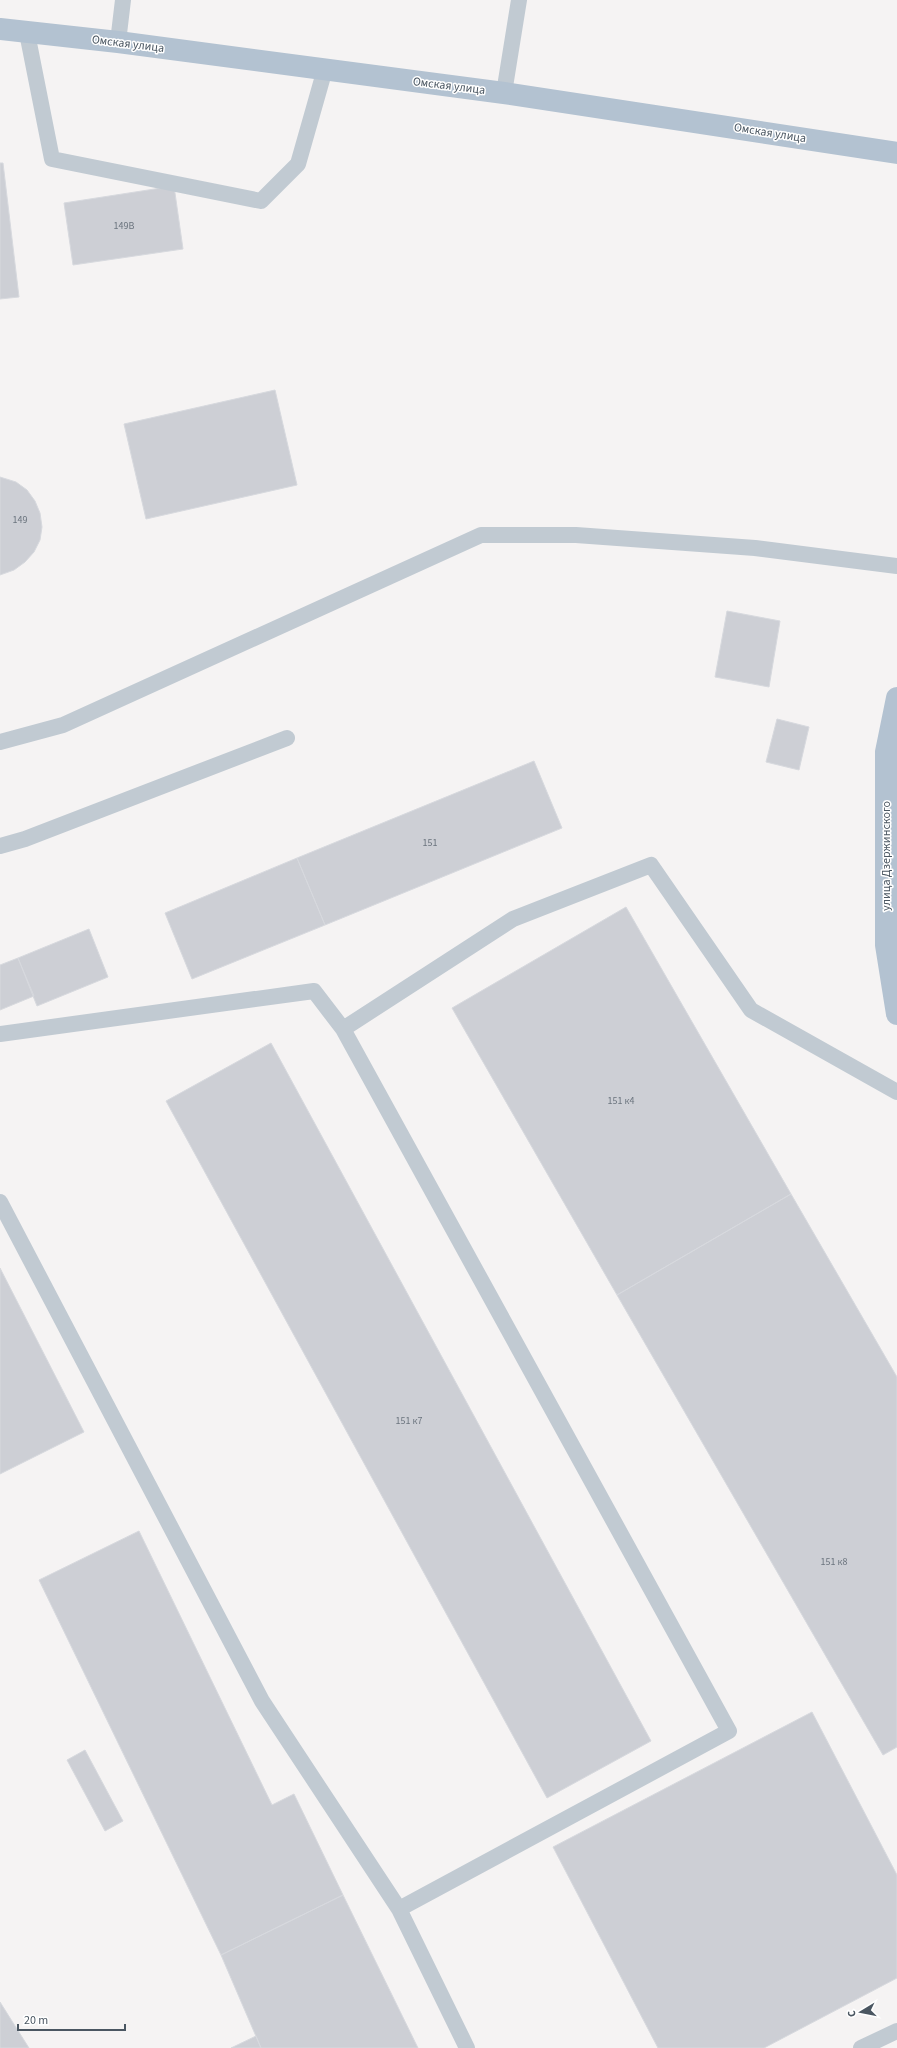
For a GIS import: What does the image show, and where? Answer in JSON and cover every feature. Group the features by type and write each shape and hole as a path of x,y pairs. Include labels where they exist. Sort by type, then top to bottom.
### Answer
{"main road":[{"name":"Омская улица","path":"0,29 118,42 504,93 897,153"},
{"name":"улица Дзержинского","path":"897,698 886,752 892,944 897,1014"}],"lane":[{"path":"118,42 123,0"},
{"path":"504,93 519,0"},
{"path":"27,33 52,159 261,201 298,164 325,69"},
{"path":"0,742 63,725 481,535 576,535 748,547 897,566"},
{"path":"0,846 25,839 287,738"},
{"path":"343,1029 513,919 652,865 751,1010 897,1092"},
{"path":"0,1034 314,991 343,1029 728,1731 399,1909"},
{"path":"0,1202 262,1701 399,1909 467,2048"},
{"path":"861,2048 897,2030"}],"building":[{"path":"0,163 3,163 19,297 0,299"},
{"path":"174,186 183,249 73,265 64,203"},
{"path":"275,390 297,485 146,519 124,424"},
{"path":"0,477 16,482 27,490 35,501 40,513 42,527 40,540 34,552 25,562 14,570 0,575"},
{"path":"727,611 780,621 769,687 715,677"},
{"path":"777,719 809,727 799,770 766,762"},
{"path":"534,761 562,828 325,925 297,858"},
{"path":"297,858 325,925 192,979 165,913"},
{"path":"626,907 791,1194 617,1295 452,1008"},
{"path":"89,929 108,977 37,1006 18,958"},
{"path":"18,958 34,996 0,1010 0,965"},
{"path":"271,1043 651,1741 547,1798 166,1101"},
{"path":"791,1194 897,1377 897,1747 883,1755 617,1295"},
{"path":"0,1268 84,1432 0,1474"},
{"path":"139,1531 272,1805 294,1794 343,1895 221,1955 39,1580"},
{"path":"812,1712 897,1875 897,1978 764,2048 658,2048 553,1847"},
{"path":"85,1750 123,1821 105,1831 67,1760"},
{"path":"343,1895 418,2048 261,2048 221,1955"},
{"path":"0,2002 29,2048 0,2048"},
{"path":"256,2036 261,2048 231,2048"}]}
